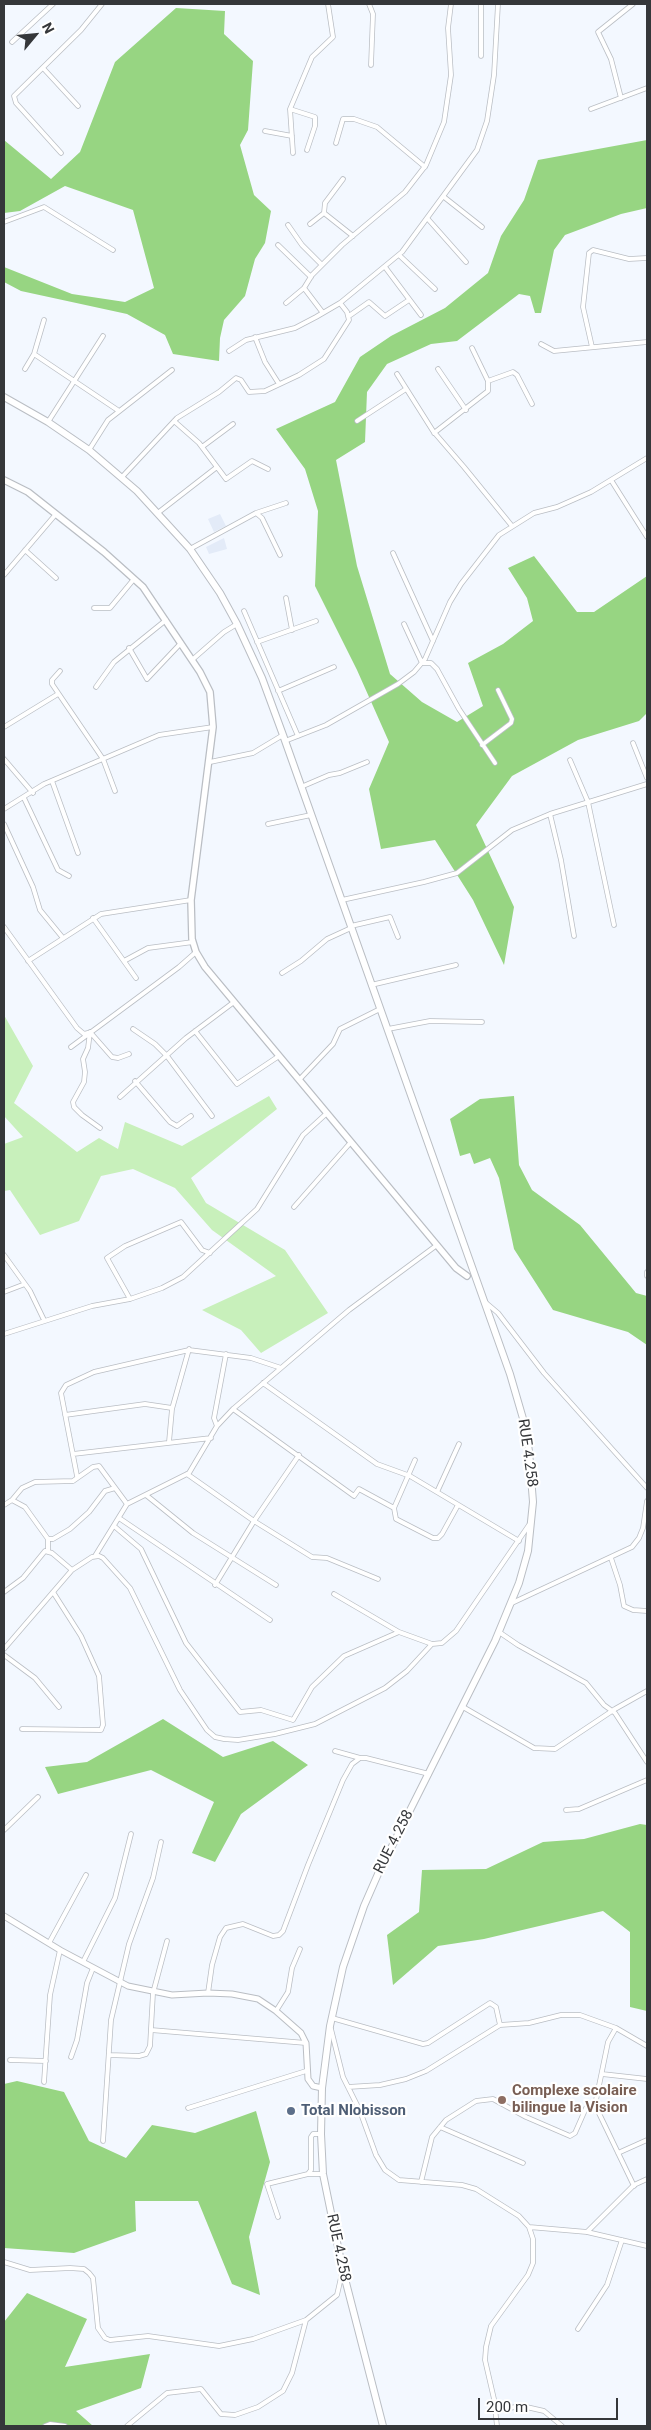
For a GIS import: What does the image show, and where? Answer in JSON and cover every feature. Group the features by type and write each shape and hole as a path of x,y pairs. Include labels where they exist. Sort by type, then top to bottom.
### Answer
{"highway":[{"name":"RUE 4.258","path":"4,397 48,422 89,450 122,477 159,512 190,549 220,593 237,624 259,670 284,738 484,1301 524,1422 533,1482 532,1521 524,1568 500,1632 364,1906 343,1967 330,2026 322,2088 321,2134 323,2174 343,2271 382,2426"}],"main road":[{"path":"4,480 20,487 56,514 134,579 151,597 192,660 210,692 213,727 192,900 193,942 196,952 234,1002 438,1244 456,1268 467,1276"}],"street":[{"path":"12,42 53,4"},
{"path":"61,153 14,100 14,96 81,30 102,4"},
{"path":"293,153 290,109 312,57 333,38 328,4"},
{"path":"369,4 373,14 372,65"},
{"path":"286,303 304,288 322,265 353,236 405,192 425,167 437,143 444,122 451,75 448,28 451,4"},
{"path":"481,4 481,56"},
{"path":"229,351 255,337 295,328 340,302 399,255 444,197 477,150 486,121 494,75 498,4"},
{"path":"621,98 611,59 598,32 633,4"},
{"path":"42,68 78,106"},
{"path":"591,109 647,88"},
{"path":"290,109 315,117 315,126 307,150"},
{"path":"336,143 343,119 354,119 378,128 425,167"},
{"path":"265,131 292,136"},
{"path":"324,214 324,203 343,179"},
{"path":"444,197 482,227"},
{"path":"4,222 44,207 113,250"},
{"path":"324,214 353,236"},
{"path":"310,224 324,214"},
{"path":"427,218 466,262"},
{"path":"288,225 302,245 322,265"},
{"path":"278,245 294,263 311,277"},
{"path":"592,347 583,307 588,253 593,250 629,260 647,258"},
{"path":"399,255 435,288"},
{"path":"384,267 421,316"},
{"path":"304,288 323,313"},
{"path":"122,477 174,421 238,377 249,392 265,390 280,384 299,375 324,359 347,326 349,316 369,302 385,316 409,300"},
{"path":"340,302 349,316"},
{"path":"25,368 34,354 44,320"},
{"path":"48,422 103,336"},
{"path":"255,337 265,362 280,384"},
{"path":"541,344 554,351 647,342"},
{"path":"434,433 488,392 488,381 472,348"},
{"path":"34,354 119,411"},
{"path":"438,369 466,410"},
{"path":"89,450 104,425 172,370"},
{"path":"488,381 513,372 532,404"},
{"path":"397,374 434,433 512,526"},
{"path":"357,421 406,389"},
{"path":"174,421 202,447 228,479 252,461 268,469"},
{"path":"202,447 234,424"},
{"path":"210,762 253,753 284,738 298,736 326,725 398,684 414,672 422,663 450,602 488,547 512,526 538,511 557,507 591,492 647,458"},
{"path":"159,512 217,467"},
{"path":"611,480 647,537"},
{"path":"190,549 256,513 286,503"},
{"path":"256,513 262,518 280,555"},
{"path":"4,575 56,514"},
{"path":"25,550 56,578"},
{"path":"394,553 433,640"},
{"path":"94,608 110,608 134,579"},
{"path":"286,598 292,630"},
{"path":"244,611 298,736"},
{"path":"96,687 114,662 166,620"},
{"path":"257,642 316,621"},
{"path":"192,660 224,632 237,624"},
{"path":"404,624 422,663"},
{"path":"129,648 147,679 181,643"},
{"path":"422,663 430,663 436,669 494,763"},
{"path":"278,691 334,667"},
{"path":"60,671 51,682 103,759 115,790"},
{"path":"482,745 511,723 512,718 498,690"},
{"path":"4,727 58,694"},
{"path":"4,809 52,781 159,735 213,727"},
{"path":"633,743 647,778"},
{"path":"4,759 33,793"},
{"path":"570,760 588,802 614,925"},
{"path":"301,787 328,775 340,773 367,762"},
{"path":"52,781 78,853"},
{"path":"342,900 424,882 457,872 512,830 550,814 647,784"},
{"path":"24,798 58,870 70,876"},
{"path":"550,814 561,860 574,936"},
{"path":"268,824 311,815"},
{"path":"4,824 34,887 40,910 63,938"},
{"path":"28,961 93,918 107,913 192,900"},
{"path":"282,973 301,961 327,938 351,927 390,917 398,937"},
{"path":"93,918 136,978"},
{"path":"4,927 77,1028 84,1034 90,1032"},
{"path":"124,961 148,948 193,942"},
{"path":"71,1047 179,968 196,952"},
{"path":"372,985 456,965"},
{"path":"120,1096 135,1081 195,1031 234,1002"},
{"path":"299,1080 333,1044 340,1029 380,1009"},
{"path":"387,1029 430,1021 482,1022"},
{"path":"133,1029 155,1044 167,1056 212,1116"},
{"path":"195,1031 236,1084 280,1056"},
{"path":"90,1032 112,1057 118,1058 130,1054"},
{"path":"90,1032 88,1048 83,1059 84,1082 73,1102 74,1108 100,1128"},
{"path":"135,1081 148,1093 170,1122 176,1126 191,1116"},
{"path":"4,1334 92,1306 130,1299 162,1288 183,1277 257,1209 303,1135 327,1113"},
{"path":"294,1207 351,1142"},
{"path":"130,1299 107,1258 125,1246 181,1222 202,1250 210,1253"},
{"path":"4,1649 72,1570 95,1556 127,1504 187,1474 217,1426 233,1409 350,1310 438,1244"},
{"path":"4,1255 25,1284 44,1320"},
{"path":"467,1276 475,1278"},
{"path":"4,1292 25,1284"},
{"path":"484,1301 498,1313 544,1373 647,1488"},
{"path":"77,1476 61,1393 66,1385 94,1372 189,1350 251,1358 280,1368"},
{"path":"168,1442 172,1408 189,1350"},
{"path":"217,1426 214,1418 226,1354"},
{"path":"263,1383 377,1464 410,1476 519,1541"},
{"path":"65,1415 144,1404 172,1408"},
{"path":"233,1409 354,1496 359,1490 394,1508"},
{"path":"73,1454 211,1438"},
{"path":"437,1492 460,1444"},
{"path":"215,1584 254,1521 299,1456"},
{"path":"415,1460 410,1476 394,1508 396,1519 433,1538 442,1534 458,1505"},
{"path":"4,1505 12,1500 22,1488 35,1482 73,1481 77,1476 100,1466 127,1504"},
{"path":"187,1474 254,1521 312,1557 327,1558 378,1579"},
{"path":"48,1539 54,1539 70,1529 89,1512 105,1491 114,1488"},
{"path":"146,1495 193,1532 276,1585"},
{"path":"12,1500 25,1507 48,1539 48,1550"},
{"path":"512,1603 632,1547 639,1538 647,1501"},
{"path":"119,1518 270,1620"},
{"path":"334,1594 399,1632 432,1644 442,1643 456,1631 532,1521"},
{"path":"114,1526 141,1549 186,1643 240,1712 261,1710 293,1720 312,1687 344,1656 399,1632"},
{"path":"48,1550 72,1570"},
{"path":"4,1592 23,1578 43,1552 48,1550"},
{"path":"95,1556 102,1558 130,1588 180,1690 207,1730 215,1737 238,1740 315,1724 385,1688 407,1671 432,1644"},
{"path":"611,1558 620,1585 624,1606 632,1610 647,1611"},
{"path":"22,1729 101,1730 104,1725 99,1676 81,1636 53,1592"},
{"path":"500,1632 518,1645 586,1682 604,1705 612,1711 647,1762"},
{"path":"4,1655 35,1678 59,1707"},
{"path":"463,1707 534,1748 555,1749 612,1711 647,1691"},
{"path":"335,1751 429,1774"},
{"path":"208,1993 212,1964 220,1937 226,1928 243,1924 273,1936 279,1935 283,1931 343,1780 352,1764 360,1758"},
{"path":"566,1810 579,1809 596,1803 647,1780"},
{"path":"4,1830 38,1797"},
{"path":"83,1962 115,1898 131,1834"},
{"path":"103,2142 111,2020 129,1944 153,1878 161,1842"},
{"path":"49,1943 86,1875"},
{"path":"4,1916 60,1950 120,1982 153,1993 172,1995 208,1993 252,1997 276,2011 297,2029 306,2043 306,2071 310,2083 316,2088 322,2088"},
{"path":"109,2055 139,2056 146,2054 150,2046 153,1993 167,1941"},
{"path":"276,2011 288,1992 292,1968 300,1949"},
{"path":"44,2082 50,1995 60,1950"},
{"path":"70,2057 77,2040 87,1983 93,1968"},
{"path":"332,2018 423,2044 428,2043 481,2007 490,2003 496,2007 500,2025"},
{"path":"348,2087 380,2085 406,2079 426,2070 500,2025 529,2023 561,2016 580,2015 616,2028 647,2046"},
{"path":"330,2026 340,2071 360,2112 376,2155 385,2170 399,2180 462,2184 476,2189 519,2216 529,2226 533,2239 533,2263 528,2275 492,2326 486,2347 485,2360 496,2410 497,2426"},
{"path":"616,2028 608,2042 595,2106 634,2186"},
{"path":"151,2030 306,2043"},
{"path":"10,2060 46,2061"},
{"path":"188,2108 306,2071"},
{"path":"602,2074 647,2079"},
{"path":"422,2182 429,2146 440,2127 461,2109 476,2101 493,2099 526,2117 570,2136 575,2133 586,2108"},
{"path":"440,2127 523,2163"},
{"path":"308,2174 311,2170 311,2136 313,2134 321,2134"},
{"path":"618,2153 647,2140"},
{"path":"278,2217 267,2184 308,2174 323,2174"},
{"path":"588,2232 634,2186 647,2179"},
{"path":"529,2226 588,2232 647,2246"},
{"path":"578,2329 608,2285 622,2240"},
{"path":"4,2262 30,2270 70,2268 84,2269 90,2273 98,2328 105,2338 110,2340 148,2336 219,2346 253,2339 306,2320 337,2295 343,2271"},
{"path":"127,2426 167,2392 201,2389 221,2414 235,2414 258,2407 283,2391 292,2373 306,2320"},
{"path":"496,2410 522,2406 544,2411 562,2426"},
{"path":"45,2426 50,2424 65,2426"}],"shaded area":[{"path":"220,514 226,526 214,532 208,519"},
{"path":"224,538 227,549 209,554 206,547"}],"green space":[{"path":"176,8 225,11 224,34 253,61 248,130 240,145 254,195 271,211 265,243 255,259 245,296 224,320 220,338 219,361 173,354 165,335 127,314 21,291 4,282 4,267 72,294 125,302 154,288 133,210 65,186 20,211 4,213 4,140 51,179 80,152 115,62"},
{"path":"647,140 647,208 621,214 565,235 554,250 541,313 535,313 530,296 519,294 457,341 431,344 387,364 367,392 365,442 336,460 357,566 390,674 422,702 457,722 483,706 468,663 503,644 533,621 527,598 508,568 534,556 577,612 594,612 647,576 647,713 639,721 578,740 512,776 476,825 514,907 504,965 473,900 435,840 381,849 369,789 389,742 357,670 315,586 318,511 305,469 276,429 335,402 360,357 391,336 445,308 488,273 501,236 524,200 538,160"},
{"path":"4,1015 33,1066 14,1103 77,1152 99,1138 118,1149 125,1122 182,1146 269,1096 277,1109 191,1178 206,1203 285,1250 328,1313 261,1353 241,1330 202,1310 276,1276 212,1230 175,1188 133,1169 101,1176 79,1221 40,1235 10,1190 4,1191 4,1144 23,1137 4,1116"},
{"path":"514,1096 519,1165 532,1190 580,1225 636,1293 647,1296 647,1345 628,1332 553,1310 514,1249 499,1178 490,1158 474,1164 470,1153 460,1156 450,1119 480,1099"},
{"path":"163,1719 223,1757 273,1741 308,1765 241,1814 215,1862 192,1853 214,1802 151,1770 58,1794 45,1767 87,1762"},
{"path":"640,1824 647,1825 647,2011 630,2007 630,1932 603,1911 484,1939 438,1946 393,1985 387,1935 419,1912 422,1870 486,1869 543,1842 584,1839"},
{"path":"17,2081 64,2092 89,2141 126,2158 152,2125 195,2133 256,2111 270,2162 249,2237 260,2295 232,2284 198,2201 135,2201 136,2231 74,2253 4,2248 4,2084"},
{"path":"27,2293 87,2319 65,2367 150,2354 141,2388 76,2411 93,2426 4,2426 4,2322"}],"place":[{"name":"Complexe scolaire bilingue la Vision","path":"502,2100"},
{"name":"Total Nlobisson","path":"291,2111"}]}
